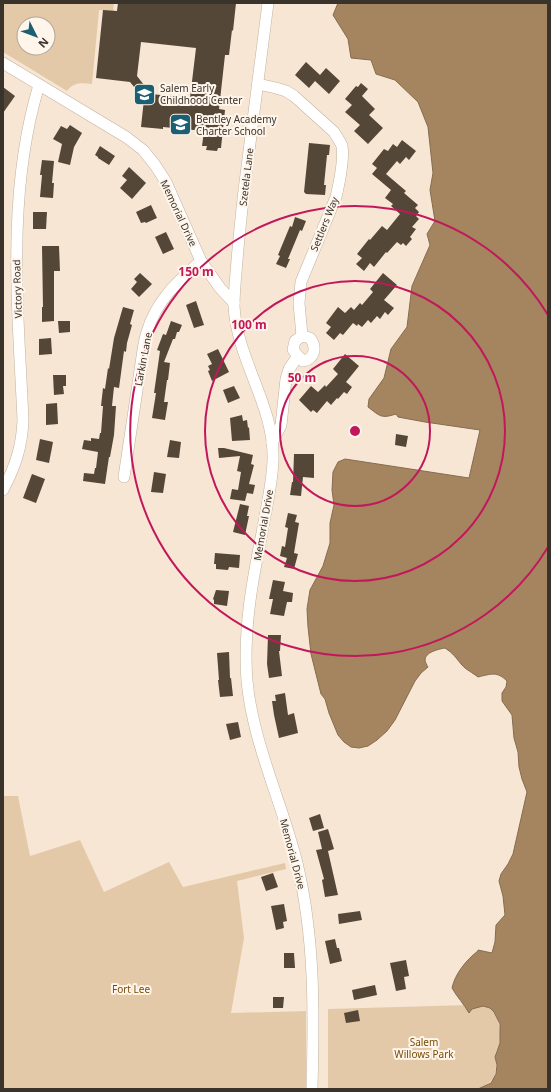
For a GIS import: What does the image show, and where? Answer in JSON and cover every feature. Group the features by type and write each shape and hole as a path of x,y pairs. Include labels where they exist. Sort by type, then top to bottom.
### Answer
{"street":[{"name":"Szetela Lane","path":"234,303 238,243 268,3"},
{"name":"Memorial Drive","path":"3,63 126,137 143,150 156,164 166,182 201,261 220,288 234,303 237,331 241,347 265,409 270,426 272,443 273,461 271,478 247,620 246,660 250,703 254,724 267,769 292,842 306,911 313,978 312,1089"},
{"name":"Settlers Way","path":"258,84 286,91 294,96 334,132 342,146 336,197 301,282 299,303 302,336"},
{"name":"Victory Road","path":"3,490 17,460 22,434 23,412 16,266 16,234 25,145 30,118 39,85"},
{"name":"Larkin Lane","path":"124,477 147,332 161,301 171,289 201,261"},
{"path":"302,336 310,338 313,341 315,348 313,355 307,360 303,361 298,356 293,350 295,340 302,336"},
{"path":"272,443 281,425 286,379 289,369 298,356"}],"green space":[{"path":"3,3 114,3 113,12 99,10 92,84 82,83 72,86 67,91 3,52"},
{"name":"Fort Lee","path":"3,796 18,796 30,856 80,840 104,892 169,862 183,887 285,863 286,869 237,881 244,938 231,1013 306,1011 306,1089 3,1089"},
{"name":"Salem Willows Park","path":"468,1005 490,1008 496,1014 499,1024 500,1042 495,1055 496,1071 491,1081 485,1085 478,1089 328,1089 328,1009"}],"shaded area":[{"path":"338,3 548,3 548,1089 478,1089 491,1083 496,1074 497,1065 495,1057 500,1043 500,1024 494,1012 490,1008 483,1006 472,1009 469,1013 452,988 453,983 462,968 478,950 492,953 495,942 496,925 505,915 503,896 499,881 501,874 513,854 527,792 519,767 512,715 502,701 502,693 506,687 507,681 494,674 478,677 463,666 445,648 433,651 426,657 425,661 428,667 415,681 395,720 387,731 368,746 359,748 351,747 338,735 325,699 321,694 311,654 307,609 310,590 323,566 330,543 330,523 334,505 332,490 333,472 338,462 345,459 469,478 480,430 398,417 396,414 381,416 368,407 369,399 384,378 391,349 407,327 412,286 430,245 427,234 435,221 430,190 433,173 428,127 418,102 395,80 376,74 371,60 351,58 348,39 333,15"}],"building":[{"path":"118,3 236,3 229,55 225,55 219,109 225,110 221,148 218,148 217,151 206,150 207,146 202,146 204,131 163,127 163,129 141,127 144,99 130,82 96,78 103,10 117,11","holes":["141,42 196,48 190,98 151,94 137,76"]},
{"path":"306,62 320,75 326,68 340,81 329,94 315,81 309,88 295,75"},
{"path":"361,83 368,89 362,96 375,109 369,115 383,128 368,144 354,131 360,125 345,112 352,105 345,99 356,86 358,87"},
{"path":"3,87 15,96 3,113"},
{"path":"70,125 82,133 74,147 70,165 58,162 62,144 53,139 61,126 67,129"},
{"path":"402,140 416,151 409,160 406,157 400,164 397,161 386,174 406,191 404,193 418,205 415,208 419,212 416,216 419,219 412,227 416,229 410,237 412,239 406,246 403,243 401,245 397,242 387,253 386,252 374,267 370,263 364,271 356,264 362,258 357,254 382,226 387,230 400,214 391,206 393,204 385,198 391,190 372,174 377,168 372,164 384,149 388,151 393,144 397,147"},
{"path":"309,143 330,145 329,155 327,155 324,185 326,185 325,195 306,194 304,192"},
{"path":"100,146 115,156 109,165 95,155"},
{"path":"42,160 54,161 52,183 54,183 53,198 40,197"},
{"path":"129,167 146,183 132,199 120,188 127,180 122,176"},
{"path":"151,205 157,218 146,223 141,223 136,212"},
{"path":"33,212 47,212 46,229 33,229"},
{"path":"295,217 306,221 302,231 300,230 288,259 290,259 286,268 276,264 280,256 278,255 290,226 292,227"},
{"path":"166,232 174,249 163,254 155,237"},
{"path":"42,246 59,246 60,271 54,271 54,321 42,322 43,307"},
{"path":"140,273 152,284 139,297 131,289 137,282 134,279"},
{"path":"383,273 397,285 384,300 394,308 388,315 385,312 380,319 377,316 371,323 368,320 362,327 353,323 343,335 340,333 334,340 326,333 331,327 326,323 338,307 345,313 351,307 354,310 360,303 362,305 373,292 370,289"},
{"path":"196,301 204,325 194,328 186,305"},
{"path":"123,307 134,310 130,324 132,325 126,352 124,351 119,388 114,387 112,406 116,406 114,435 105,484 83,481 84,473 94,474 96,468 98,452 82,449 84,440 91,441 91,438 99,439 101,433 103,388 105,389 114,338"},
{"path":"58,321 70,321 70,332 59,333"},
{"path":"171,321 182,325 179,332 177,332 175,339 173,339 164,362 170,363 164,402 168,402 165,420 152,418 160,351 157,350 163,334 166,335"},
{"path":"51,338 52,354 39,355 39,339"},
{"path":"218,349 229,372 212,381 208,371 210,370 208,366 212,364 207,354"},
{"path":"345,354 359,366 346,382 352,387 347,394 344,392 331,405 327,401 317,413 313,410 311,412 299,400 311,386 318,392 325,385 326,387 338,374 333,369"},
{"path":"53,375 66,375 66,386 63,386 64,394 54,395"},
{"path":"234,386 240,398 228,403 223,390"},
{"path":"57,403 58,424 46,425 46,404"},
{"path":"242,415 243,421 247,420 250,440 232,441 230,418"},
{"path":"396,434 408,436 406,447 395,445"},
{"path":"40,439 53,442 49,463 36,460"},
{"path":"170,440 181,442 179,458 167,457"},
{"path":"218,448 253,455 251,464 254,465 249,484 255,485 253,494 247,493 245,501 230,499 232,489 238,490 241,472 237,471 240,456 219,458"},
{"path":"294,454 314,454 314,478 303,477 301,496 290,495 293,482"},
{"path":"154,472 166,474 163,493 151,492"},
{"path":"32,474 45,479 36,503 23,498"},
{"path":"240,504 249,506 247,516 249,516 245,535 233,532"},
{"path":"288,513 297,515 295,522 299,523 294,553 298,554 294,569 284,567 287,558 280,556 282,546 285,547 288,528 285,527"},
{"path":"215,553 240,555 239,568 229,567 228,570 216,569 216,564 214,564"},
{"path":"273,580 285,582 283,591 293,593 292,602 287,602 284,616 270,614 273,599 269,599"},
{"path":"216,590 229,591 227,606 214,604 213,599"},
{"path":"268,635 281,635 279,651 282,676 269,678 267,664"},
{"path":"229,652 230,678 233,696 220,697 217,653"},
{"path":"285,693 288,715 294,713 298,733 279,738 272,701 276,701 275,695"},
{"path":"238,722 241,737 230,740 226,724"},
{"path":"320,814 324,828 313,831 309,818"},
{"path":"328,829 334,849 328,851 338,895 325,897 322,880 324,879 316,850 322,849 318,832"},
{"path":"273,873 278,887 266,891 261,877"},
{"path":"284,904 287,921 283,922 284,928 276,930 271,906"},
{"path":"360,911 362,920 339,924 338,914"},
{"path":"335,939 342,961 330,964 325,941"},
{"path":"284,953 294,953 295,968 284,968"},
{"path":"406,960 409,976 404,977 406,989 396,991 390,963"},
{"path":"375,985 377,995 354,1000 352,990"},
{"path":"273,997 284,997 283,1008 273,1008"},
{"path":"358,1010 360,1021 346,1023 344,1013"}],"place":[{"name":"Salem Early Childhood Center","path":"144,94"},
{"name":"Bentley Academy Charter School","path":"181,125"}]}
